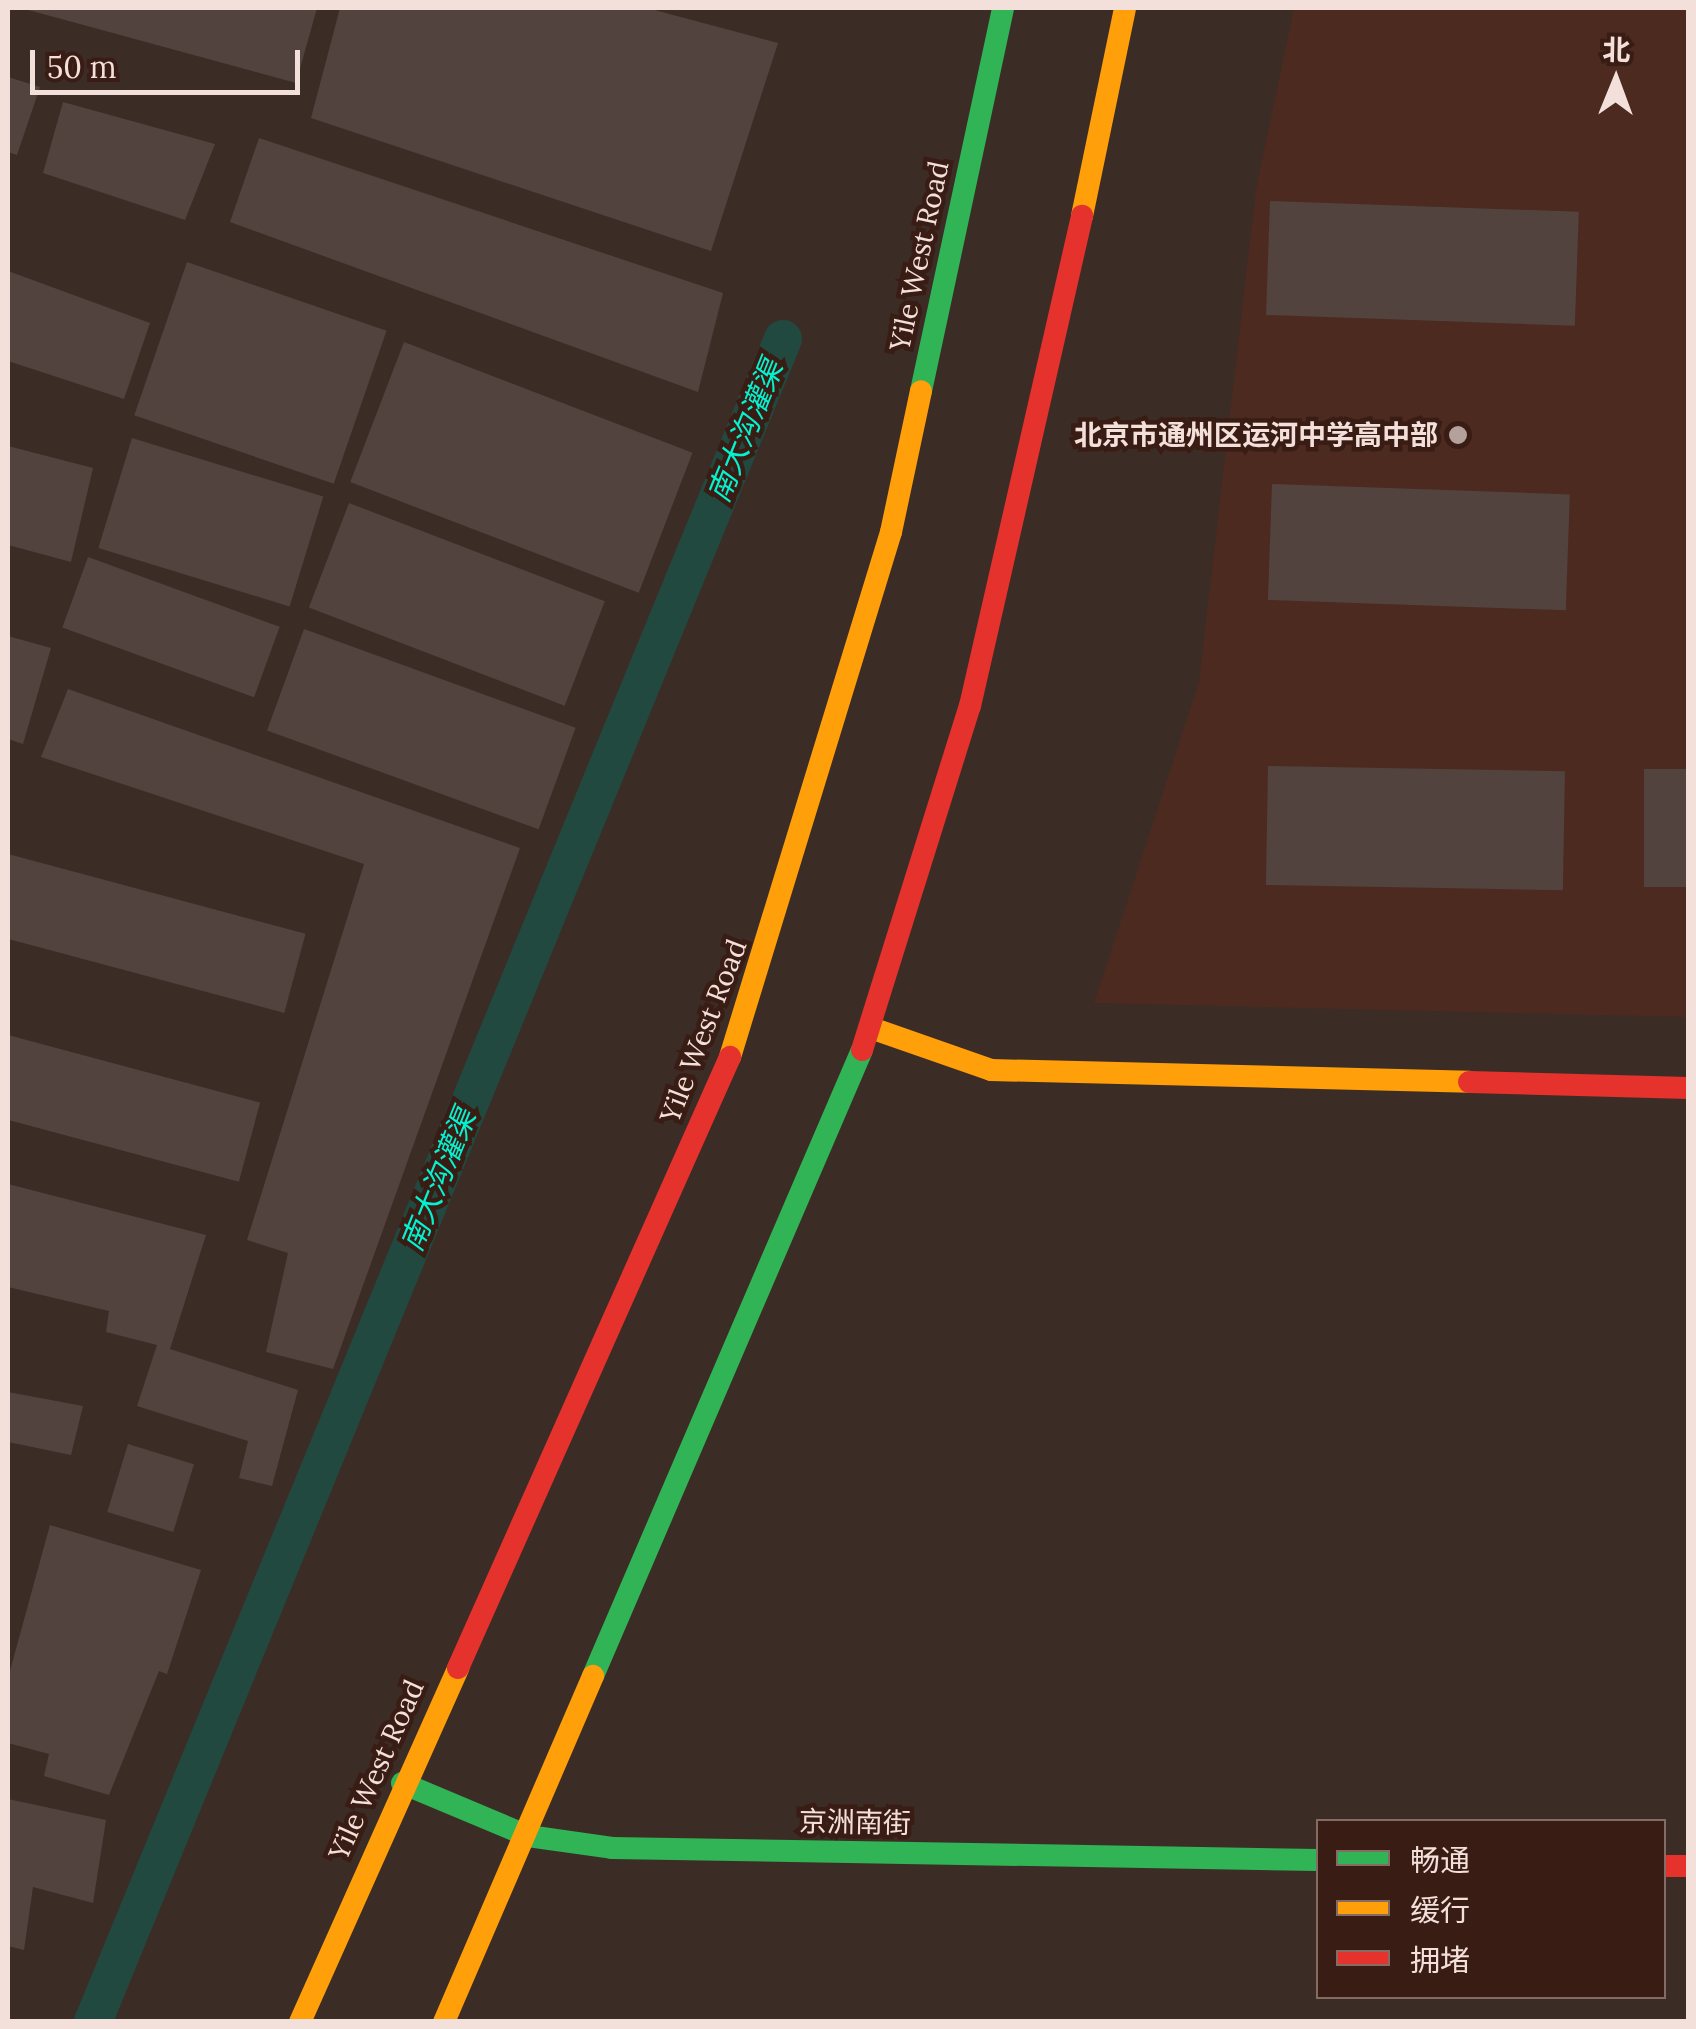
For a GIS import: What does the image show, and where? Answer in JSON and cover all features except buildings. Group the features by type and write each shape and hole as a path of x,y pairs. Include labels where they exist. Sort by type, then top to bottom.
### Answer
{"main road":[{"name":"Yile West Road","path":"300,2022 402,1783 732,1054 891,532 1003,8"},
{"path":"444,2022 528,1836 872,1028 970,706 1028,477 1125,8"},
{"path":"872,1028 991,1070 1688,1088"},
{"name":"京洲南街","path":"402,1783 528,1836 612,1848 1316,1860"}],"shaded area":[{"name":"北京市通州区运河中学高中部","path":"1294,8 1688,8 1688,1017 1094,1003 1199,682 1256,189"}],"waterway":[{"name":"南大沟灌渠","path":"93,2022 783,339"}],"traffic: fast":[{"path":"921,391 1003,8"},
{"path":"593,1676 862,1050"},
{"path":"402,1783 528,1836 612,1848 1316,1860"}],"traffic: slow":[{"path":"1082,216 1125,8"},
{"path":"730,1057 891,532 921,391"},
{"path":"871,1028 991,1070 1469,1082"},
{"path":"300,2022 458,1668"},
{"path":"444,2022 593,1676"}],"traffic: jam":[{"path":"862,1050 970,706 1082,216"},
{"path":"458,1668 730,1057"},
{"path":"1469,1082 1688,1088"},
{"path":"1666,1866 1688,1866"}],"place":[{"name":"北京市通州区运河中学高中部","path":"1458,435"}]}
